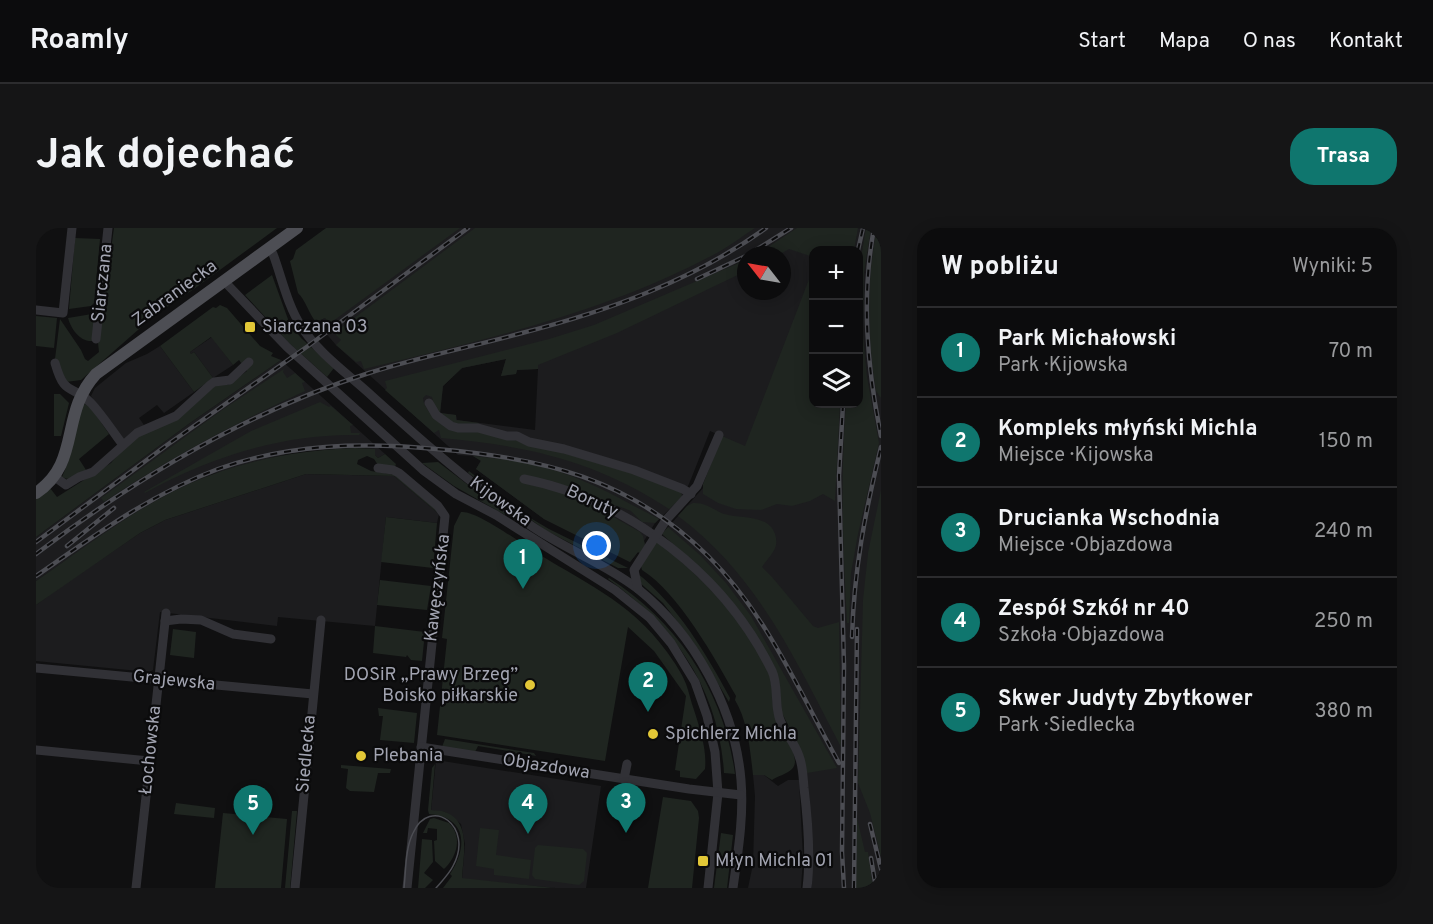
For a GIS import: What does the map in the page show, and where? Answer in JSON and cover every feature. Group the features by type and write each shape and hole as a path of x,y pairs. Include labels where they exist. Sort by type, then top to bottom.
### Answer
{"main road":[{"name":"Zabraniecka","path":"80,396 103,368 297,228"},
{"path":"36,493 55,477 63,462 80,396"}],"street":[{"path":"36,310 63,313 72,228"},
{"name":"Siarczana","path":"96,339 108,228"},
{"name":"Kijowska","path":"268,249 273,254 287,300 300,324 334,362 449,465 533,527 638,589 660,609 682,636 700,661 714,687 733,735 739,763 741,795 733,888"},
{"name":"Kijowska","path":"224,281 294,354 423,470 456,494 496,515 632,602 650,618 678,652 695,682 711,733 716,761 718,793 708,888"},
{"path":"55,477 66,485 93,472 137,433 176,416 214,382 230,380 249,362"},
{"path":"55,363 65,388 90,402 123,445"},
{"path":"429,403 436,415 451,426 478,428 564,449 634,470 692,494"},
{"path":"638,589 634,570 666,520 692,494 701,479 719,435"},
{"name":"Kawęczyńska","path":"378,468 399,473 438,506 446,516 407,888"},
{"name":"Boruty","path":"524,479 554,485 587,497 655,536 690,565 724,600 753,640 773,674 780,719 802,763 808,842 807,888"},
{"path":"614,573 634,570"},
{"name":"Łochowska","path":"136,888 166,617 201,620 233,634 271,639"},
{"name":"Siedlecka","path":"296,888 321,620"},
{"name":"Grajewska","path":"36,668 313,694"},
{"name":"Objazdowa","path":"421,747 741,795"},
{"path":"36,750 149,760"},
{"path":"624,779 627,764"}],"shaded area":[{"path":"114,228 277,228 155,315 81,380 66,382 55,359 60,319 85,359 88,361 99,352 98,343"},
{"path":"326,228 460,228 329,324 325,318 316,322 314,319 298,293 290,261 296,250"},
{"path":"442,228 881,228 881,888 812,888 807,773 778,680 706,575 662,534 703,488 724,437 710,431 689,484 680,499 655,523 640,553 638,552 630,562 544,519 476,469 481,460 473,456 458,455 336,345 316,322 325,318 328,324","holes":["506,359 501,376 516,374 517,370 538,369 535,430 457,420 456,415 440,413 443,386 462,368"]},
{"path":"475,228 755,228 729,246 672,275 586,309 542,323 364,369 361,361 356,362 336,345 341,340 334,333"},
{"path":"797,228 858,228 855,246 809,246 809,256 791,250 791,246 770,246"},
{"path":"866,228 871,228 864,273 863,335 863,300 863,246"},
{"path":"877,228 881,228 881,398 876,391 869,330 869,289"},
{"path":"75,238 100,239 94,303 91,306 69,309"},
{"path":"737,264 737,275 617,333 538,365 538,369 517,370 516,374 501,376 506,359 462,368 443,386 440,413 456,415 456,420 478,424 460,426 449,423 436,412 432,397 426,395 423,398 424,403 434,416 454,429 490,433 675,487 681,492 682,497 669,509 614,478 560,458 503,446 441,438 439,430 434,433 385,390 387,388 385,381 549,339 594,325"},
{"path":"272,275 289,322 301,338 334,368 327,377 288,342 245,295"},
{"path":"809,279 809,408 840,408 835,501 823,494 810,501 792,506 777,504 761,510 736,509 718,503 703,494 703,484 722,436 745,446"},
{"path":"220,305 227,308 260,346 273,353 271,356 281,360 190,423 36,537 36,499 50,488 57,497 111,463 128,443 196,401 218,384 228,385 247,371 239,360 233,365 211,337 190,352 191,354 194,352 213,378 194,392 160,346 213,307"},
{"path":"98,313 92,341 77,334 68,318"},
{"path":"36,316 57,318 54,348 36,346"},
{"path":"863,335 867,377 879,443 851,573 849,623 847,623 844,568 846,408 863,408"},
{"path":"212,337 233,365 213,378 194,352 191,354 190,352"},
{"path":"160,346 194,392 164,413 157,405 139,418 144,425 124,440 91,396 95,388 126,363"},
{"path":"281,360 385,454 378,458 375,455 375,449 313,450 292,453 213,474 170,493 144,508 36,581 36,537 190,423"},
{"path":"284,369 283,372 287,378 295,373 305,382 302,383 305,391 202,442 104,502 101,498 222,410"},
{"path":"54,394 60,394 69,403 61,436 54,436"},
{"path":"320,402 331,406 353,425 350,426 351,433 360,433 359,435 303,438 248,450 195,468 144,492 251,431"},
{"path":"85,404 91,408 109,434 79,459 86,470 69,479 62,477 81,406"},
{"path":"355,448 375,449 375,455 378,458 385,454 396,464 395,467 378,465 374,459 367,456 358,460 357,464 371,471 396,475 439,514 394,476 306,474 165,520 140,533 36,605 36,581 118,524 170,493 214,474 260,460 283,455"},
{"path":"473,456 541,466 606,491 659,519 655,523 642,522 631,511 555,482 520,476 520,481 541,485 580,498 640,532 645,545 630,562 544,519 476,469 481,461"},
{"path":"438,462 505,515 454,486 422,463"},
{"path":"469,471 527,516 628,568 618,568 545,530 468,473"},
{"path":"306,474 394,476 439,514 437,523 386,517 375,626 278,617 277,626 160,612 153,670 149,672 36,661 36,605 62,586 140,533 165,520"},
{"path":"881,490 881,857 870,813 858,783 863,600 868,553"},
{"path":"693,503 705,505 724,514 753,518 766,523 775,534 776,543 773,552 762,567 813,626 818,628 839,622 841,747 791,652 753,592 706,539 678,516"},
{"path":"461,512 485,520 603,593 637,618 653,634 678,668 699,724 704,747 705,769 696,779 680,777 680,771 675,770 686,696 654,651 628,627 605,761 437,735 447,639 442,638 454,526"},
{"path":"386,517 437,523 433,568 381,562"},
{"path":"668,527 700,555 726,583 751,616 837,768 807,773 797,743 782,713 778,679 707,575 662,534"},
{"path":"656,542 675,556 722,602 760,655 771,679 776,719 795,758 795,764 788,772 772,780 764,775 753,775 748,736 735,700 736,696 707,646 682,610 656,580 642,570 641,566"},
{"path":"637,573 665,600 690,631 721,681 730,698 729,702 693,642 663,603 639,582"},
{"path":"609,578 656,616 694,662 720,715 735,774 724,773 713,714 703,687 689,662 653,617"},
{"path":"380,580 431,586 427,610 377,605"},
{"path":"375,626 425,632 422,661 411,660 407,655 406,657 373,653"},
{"path":"173,629 196,632 194,658 170,655"},
{"path":"378,708 417,713 414,743 380,740 383,716 379,716"},
{"path":"445,739 534,753 536,756 520,753 517,758 515,752 478,746 475,752 442,747"},
{"path":"436,760 601,786 586,888 555,888 462,879 465,844 461,824 445,812 431,811"},
{"path":"435,764 431,810 442,811 454,817 463,831 462,878 555,888 443,888 452,876 450,874 460,854 461,844 457,827 451,821 442,816 429,814 432,768"},
{"path":"341,765 391,769 390,773 378,773 374,792 350,791 346,788 348,769 341,768"},
{"path":"753,775 764,775 778,786 788,780 799,780 803,858 801,888 748,888 753,864 755,796"},
{"path":"663,797 691,801 698,811 692,888 648,888"},
{"path":"176,803 215,808 214,818 174,814"},
{"path":"292,811 297,811 290,888 285,888"},
{"path":"223,813 287,819 281,888 215,888"},
{"path":"434,818 449,823 456,834 455,853 444,869 435,861 434,841 437,840 437,829 428,828 427,833 423,833 430,819"},
{"path":"857,818 865,852 868,852 873,888 856,888"},
{"path":"480,828 499,830 496,855 531,860 529,879 494,875 494,869 476,866"},
{"path":"721,833 733,835 727,888 714,888"},
{"path":"422,839 432,840 433,862 424,873 433,880 425,888 418,888"},
{"path":"538,845 583,849 587,853 584,881 579,885 535,879 532,875 535,848"}],"tram line":[{"path":"404,888 410,839 421,822 430,816 439,816 448,820 454,828 458,839 458,852 451,869 436,888"}],"railway":[{"path":"36,542 468,228"},
{"path":"36,554 154,473 195,449 280,407 388,367 503,338 618,304 710,263 766,228"},
{"path":"762,246 791,228"},
{"path":"859,246 863,228"},
{"path":"874,228 868,280 867,332 872,384 881,436"},
{"path":"697,279 737,260"},
{"path":"843,408 839,476 844,666 842,852 844,888"},
{"path":"36,576 124,517 169,491 218,469 271,454 326,447 408,447 475,453 548,466 615,490 678,529 708,556 729,578 765,628 839,763"},
{"path":"852,637 861,541 881,447"},
{"path":"67,546 114,508"},
{"path":"854,888 857,629"},
{"path":"870,824 881,869"},
{"path":"871,858 876,888"}],"place":[{"name":"Siarczana 03","path":"250,327"},
{"name":"Park Michałowski","path":"523,589"},
{"name":"DOSiR „Prawy Brzeg” Boisko piłkarskie","path":"530,685"},
{"name":"Kompleks młyński Michla","path":"648,712"},
{"name":"Spichlerz Michla","path":"653,734"},
{"name":"Plebania","path":"361,756"},
{"name":"Drucianka Wschodnia","path":"626,833"},
{"name":"Zespół Szkół nr 40","path":"528,834"},
{"name":"Skwer Judyty Zbytkower","path":"253,835"},
{"name":"Młyn Michla 01","path":"703,861"}]}
